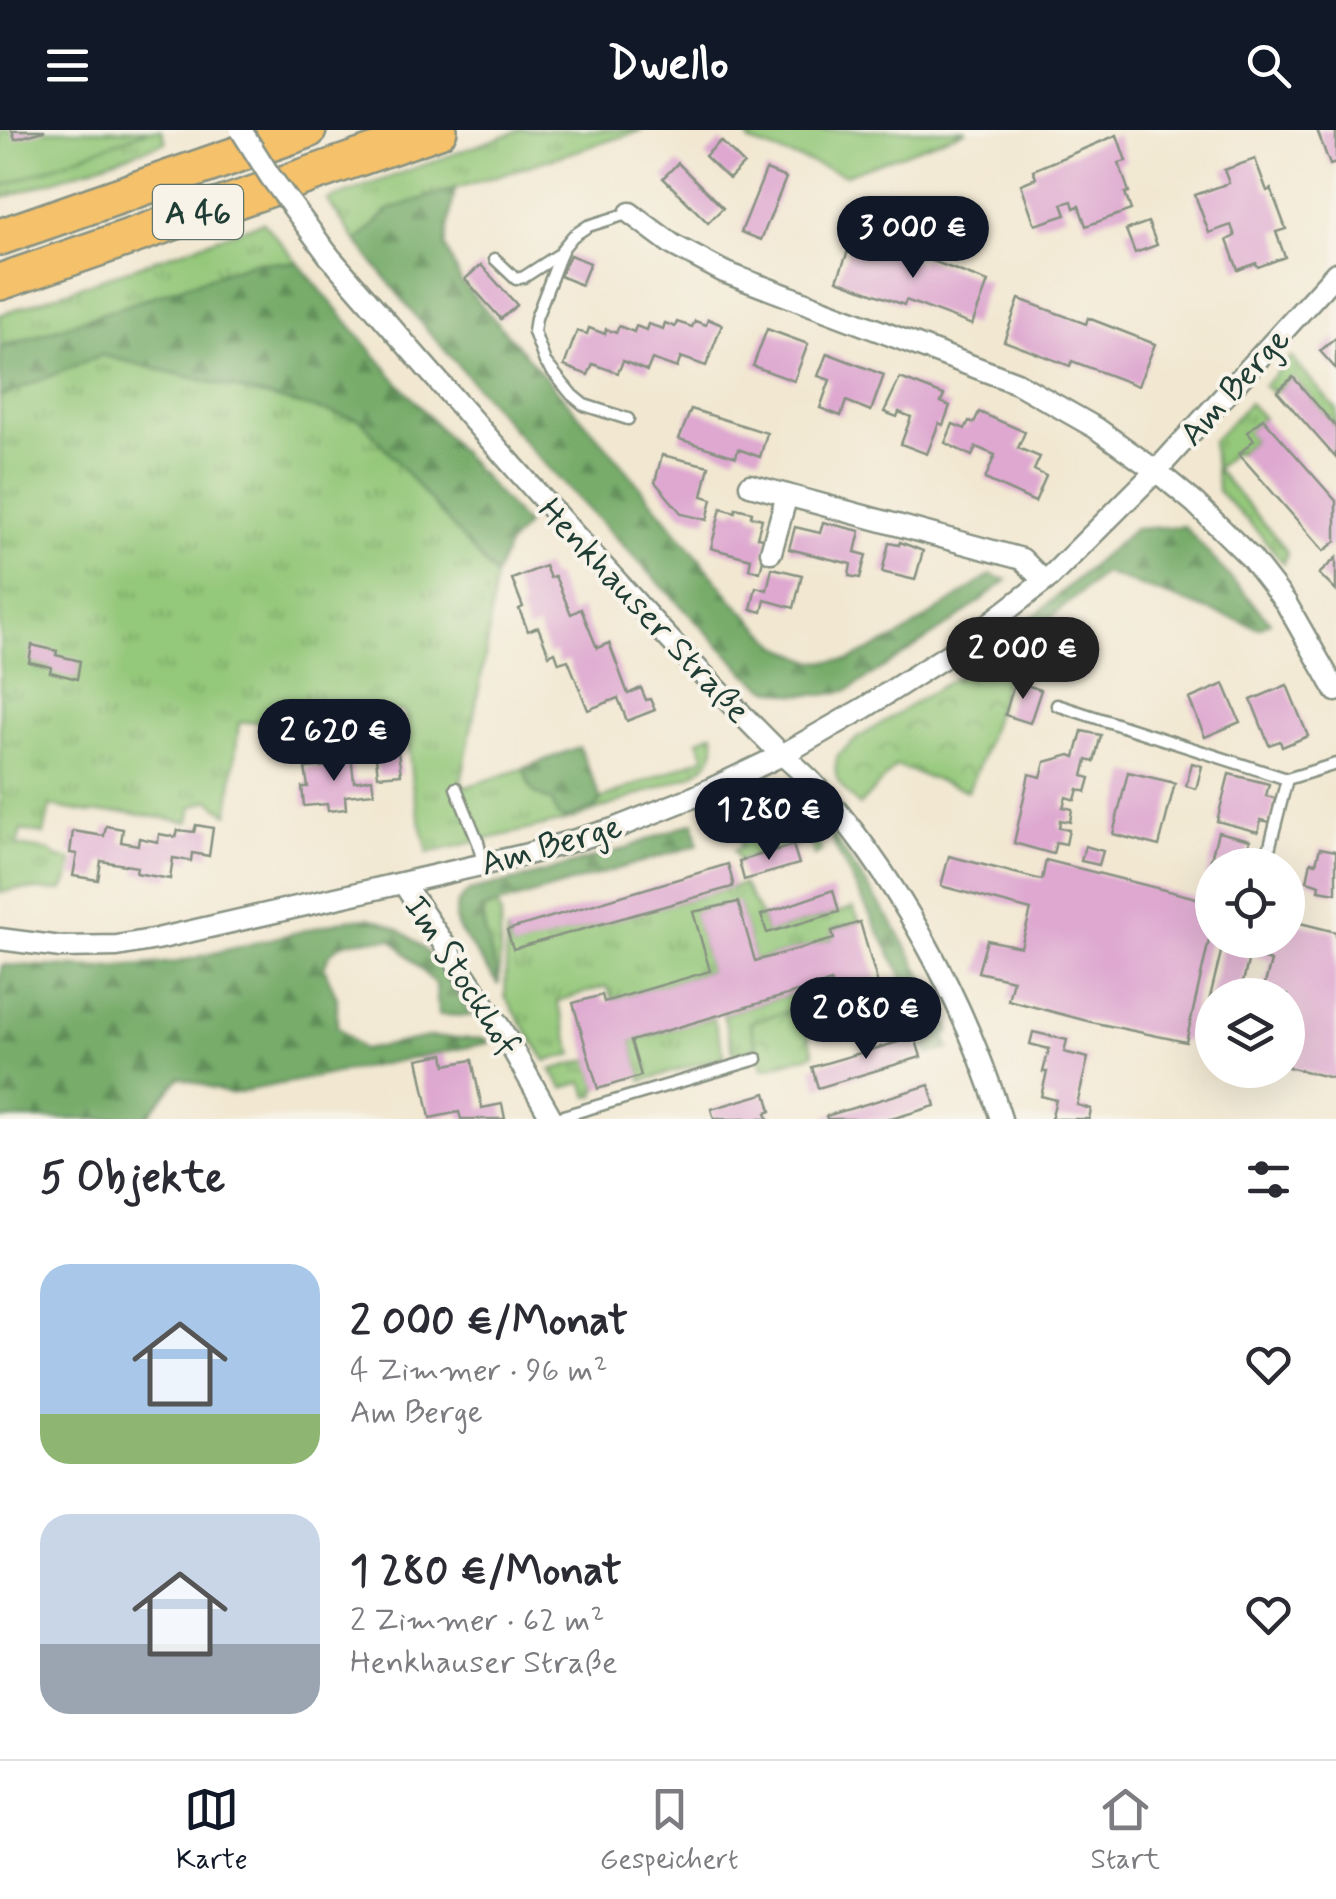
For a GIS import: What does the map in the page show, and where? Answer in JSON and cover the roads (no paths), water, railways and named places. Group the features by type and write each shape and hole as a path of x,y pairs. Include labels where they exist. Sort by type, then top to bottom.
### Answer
{"highway":[{"name":"A 46","path":"0,237 308,130"},
{"name":"A 46","path":"0,282 439,130"}],"street":[{"name":"Henkhauser Straße","path":"241,130 329,256 563,523 683,654 836,811 905,909 953,996 1001,1119"},
{"path":"630,214 672,245 724,272 1017,383 1096,428 1156,471 1251,558 1286,603 1336,691"},
{"name":"Am Berge","path":"0,939 61,947 117,946 524,856 613,829 696,796 782,754 954,651 1044,581 1156,471 1335,275"},
{"path":"750,485 1022,559 1044,581"},
{"path":"771,552 787,496"},
{"name":"Im Stockhof","path":"402,883 500,1029 553,1119"}],"lane":[{"path":"628,418 584,405 545,362 534,332 561,254 573,236 588,226 630,214"},
{"path":"494,258 516,279 524,278 561,254"},
{"path":"1057,705 1287,779 1336,764"},
{"path":"1269,848 1287,779"},
{"path":"456,788 483,864"},
{"path":"553,1119 758,1058"}]}
